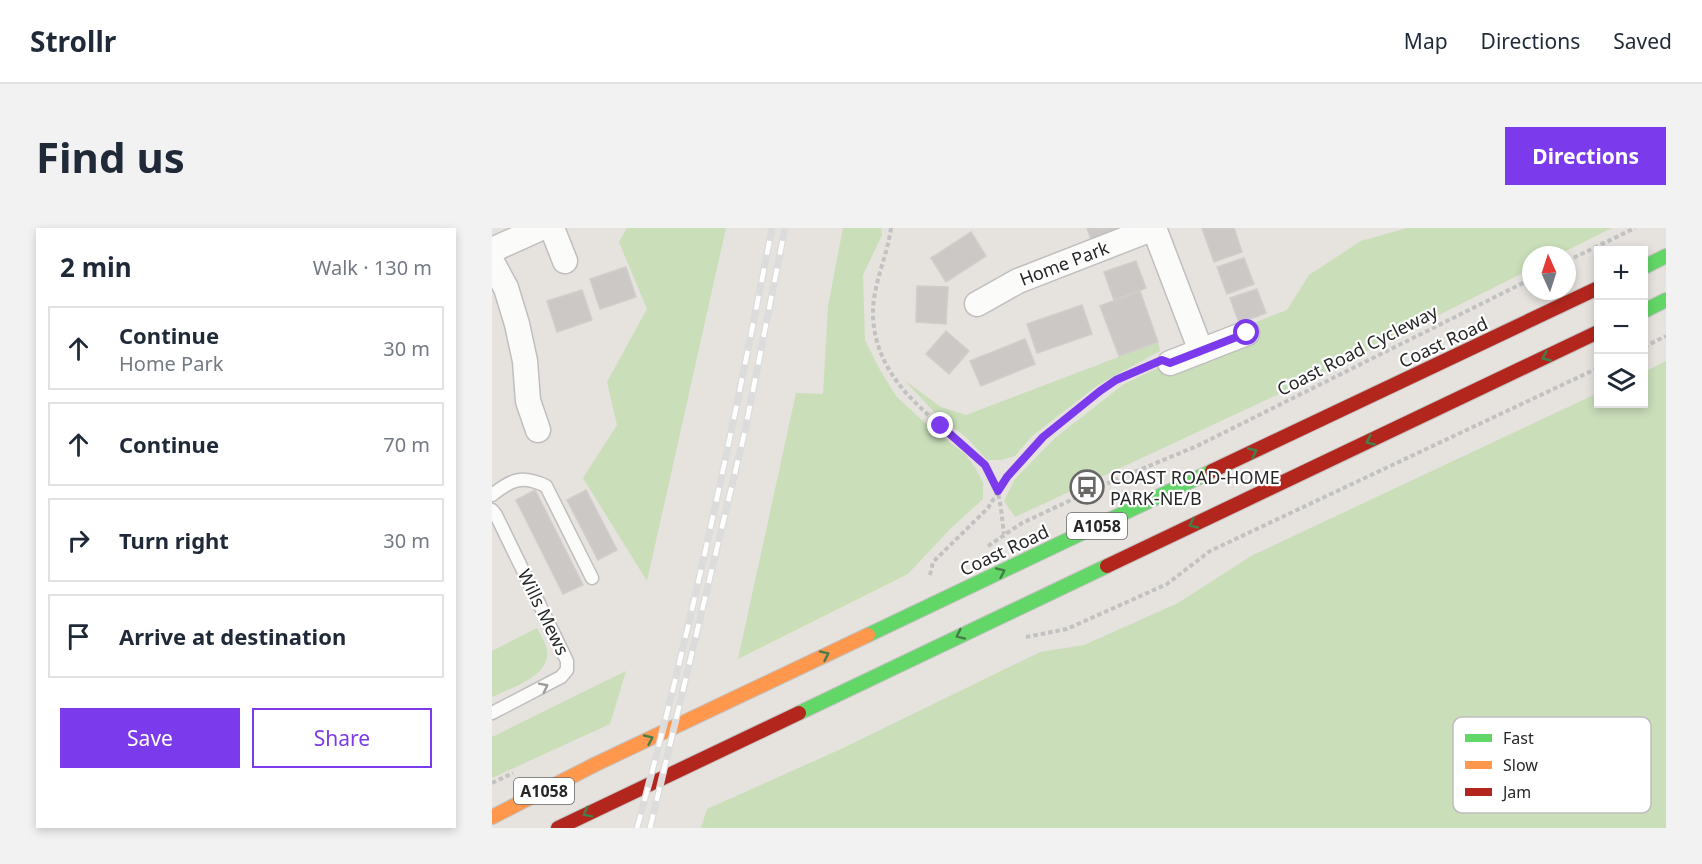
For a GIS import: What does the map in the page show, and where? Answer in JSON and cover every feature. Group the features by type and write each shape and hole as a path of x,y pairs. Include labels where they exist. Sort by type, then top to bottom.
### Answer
{"highway":[{"path":"1648,265 1666,256"},
{"name":"Coast Road","path":"492,817 596,764 1594,290"},
{"path":"1648,308 1666,300"},
{"name":"A1058","path":"558,828 1594,334"},
{"name":"A1058","path":"492,809 596,764"}],"street":[{"path":"492,250 540,228"},
{"path":"552,228 565,261"},
{"name":"Home Park","path":"977,303 1018,281 1154,228 1201,351"},
{"path":"492,262 506,288 517,324 525,361 528,401 538,430"},
{"path":"1170,363 1247,333"}],"lane":[{"path":"492,495 506,483 518,480 532,480 546,486 592,578"},
{"name":"Wills Mews","path":"492,510 538,599 567,661 567,670 561,677 492,713"}],"path":[{"path":"891,228 874,295 873,317 881,353 903,391 978,458 991,474 998,491 1004,534"},
{"path":"1576,257 1635,228"},
{"name":"Coast Road Cycleway","path":"1197,446 1522,284"},
{"path":"1648,344 1666,336"},
{"path":"930,575 933,562 988,508 1007,477 1043,437 1116,380 1162,360 1170,363"},
{"path":"1022,638 1067,629 1167,584 1210,551 1594,370"}],"green space":[{"path":"627,228 726,228 647,581 583,478 617,425 607,382 647,309 619,242"},
{"path":"843,228 881,228 882,235 863,275 865,340 896,396 924,422 966,455 983,483 983,499 951,528 908,574 738,659 796,393 823,394 828,306"},
{"path":"1407,228 1612,228 1576,246 1522,246 1522,273 1294,387 1015,517 1004,501 1015,479 1055,438 1124,384 1164,365 1169,376 1255,339 1248,325 1287,310 1309,275 1361,241"},
{"path":"1158,342 1160,351 1098,385 1032,436 1015,456 1001,460 987,460 967,438 937,415 904,380 941,407 966,415"},
{"path":"1666,361 1666,828 701,828 707,809 841,749 1040,652 1084,645 1178,603 1251,556 1594,395 1594,408 1648,408 1648,370"},
{"path":"537,628 546,646 547,656 544,665 530,679 492,697 492,651"},
{"path":"626,671 610,724 492,778 492,737"}],"building":[{"path":"1087,228 1120,228 1091,239"},
{"path":"1202,228 1234,228 1242,252 1214,262"},
{"path":"971,232 986,256 946,282 931,258"},
{"path":"1244,258 1254,284 1227,294 1217,267"},
{"path":"1136,261 1146,288 1114,300 1104,272"},
{"path":"626,267 636,297 600,309 590,279"},
{"path":"917,286 948,287 946,324 916,322"},
{"path":"1257,289 1266,313 1239,323 1230,298"},
{"path":"582,290 592,320 557,332 547,301"},
{"path":"1140,291 1158,342 1119,356 1100,306"},
{"path":"1082,305 1092,334 1037,353 1027,324"},
{"path":"946,331 969,351 949,374 926,354"},
{"path":"1025,339 1035,364 981,386 970,361"},
{"path":"535,490 583,585 563,594 516,500"},
{"path":"586,490 617,550 598,560 567,500"}],"railway":[{"path":"637,828 657,754 710,529 772,228"},
{"path":"650,828 745,431 785,228"}],"traffic: fast":[{"path":"1648,265 1666,256"},
{"path":"1648,309 1666,300"},
{"path":"868,635 1212,471"},
{"path":"799,713 1107,566"}],"traffic: slow":[{"path":"492,817 596,764 868,635"}],"traffic: jam":[{"path":"1212,471 1594,290"},
{"path":"1107,566 1594,334"},
{"path":"558,828 799,713"}],"place":[{"name":"COAST ROAD-HOME PARK-NE/B","path":"1087,487"}],"route":[{"path":"941,426 985,465 998,491 1007,477 1043,437 1116,380 1162,360 1170,363 1247,333"}]}
